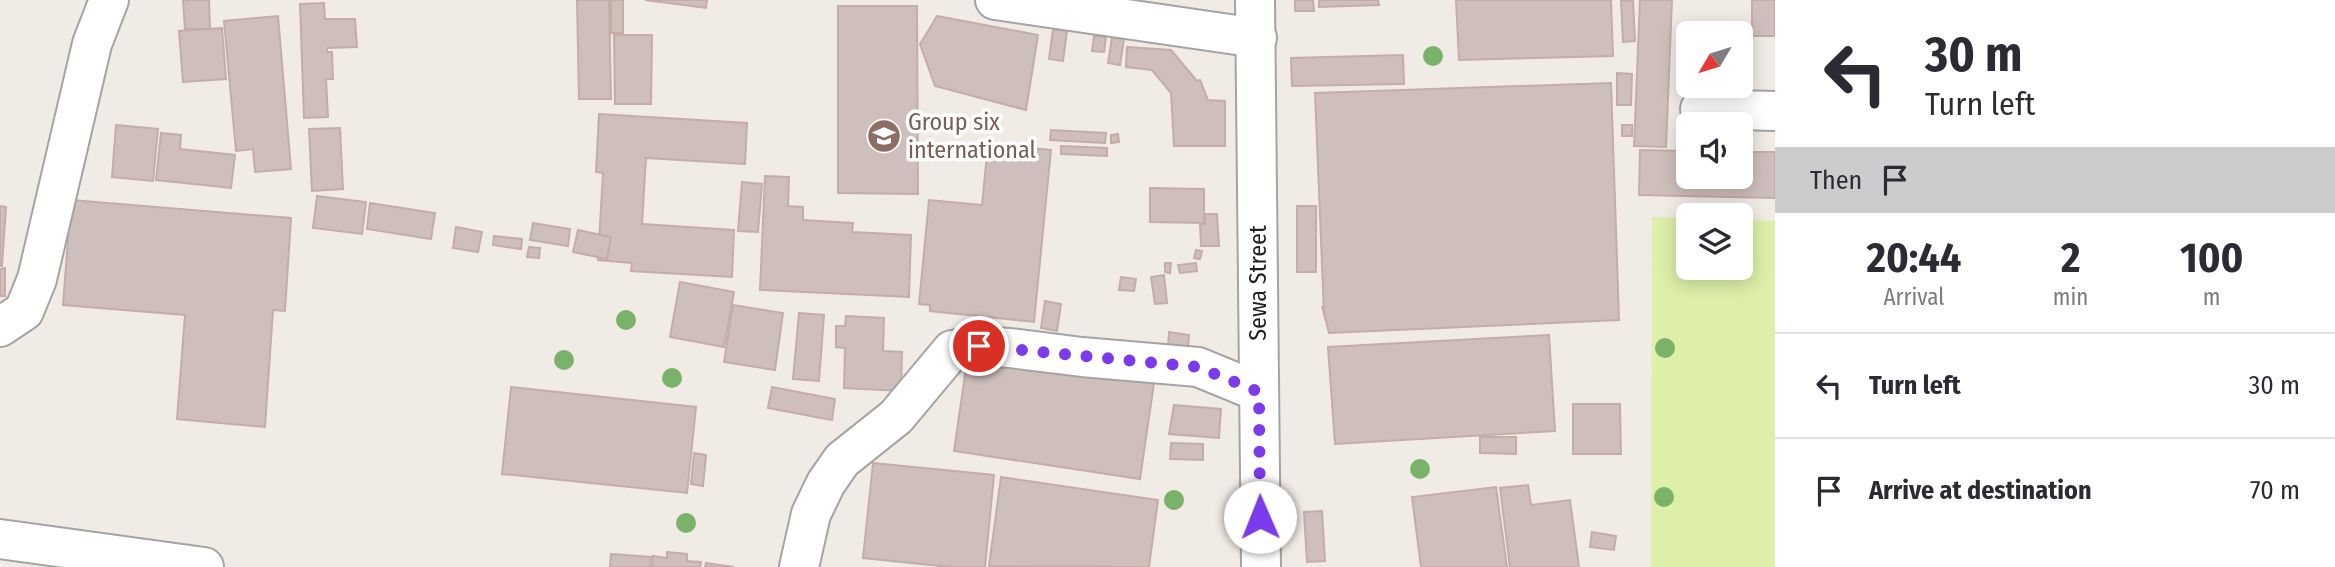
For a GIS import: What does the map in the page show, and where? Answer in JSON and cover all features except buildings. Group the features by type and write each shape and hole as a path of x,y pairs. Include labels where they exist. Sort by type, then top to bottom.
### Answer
{"street":[{"path":"0,327 24,311 37,279 92,44 109,0"},
{"path":"995,0 1257,38"},
{"name":"Sewa Street","path":"1255,0 1261,567"},
{"path":"1700,108 1775,111"},
{"path":"799,567 811,514 826,483 842,460 896,417 952,350 979,346 1010,348 1198,367 1259,392"},
{"path":"0,539 204,567"}],"green space":[{"path":"1652,217 1676,218 1676,280 1753,280 1753,220 1775,221 1775,567 1651,567"}],"place":[{"name":"Group six international","path":"884,136"}],"route":[{"path":"979,346 1198,367 1259,392 1260,517"}]}
